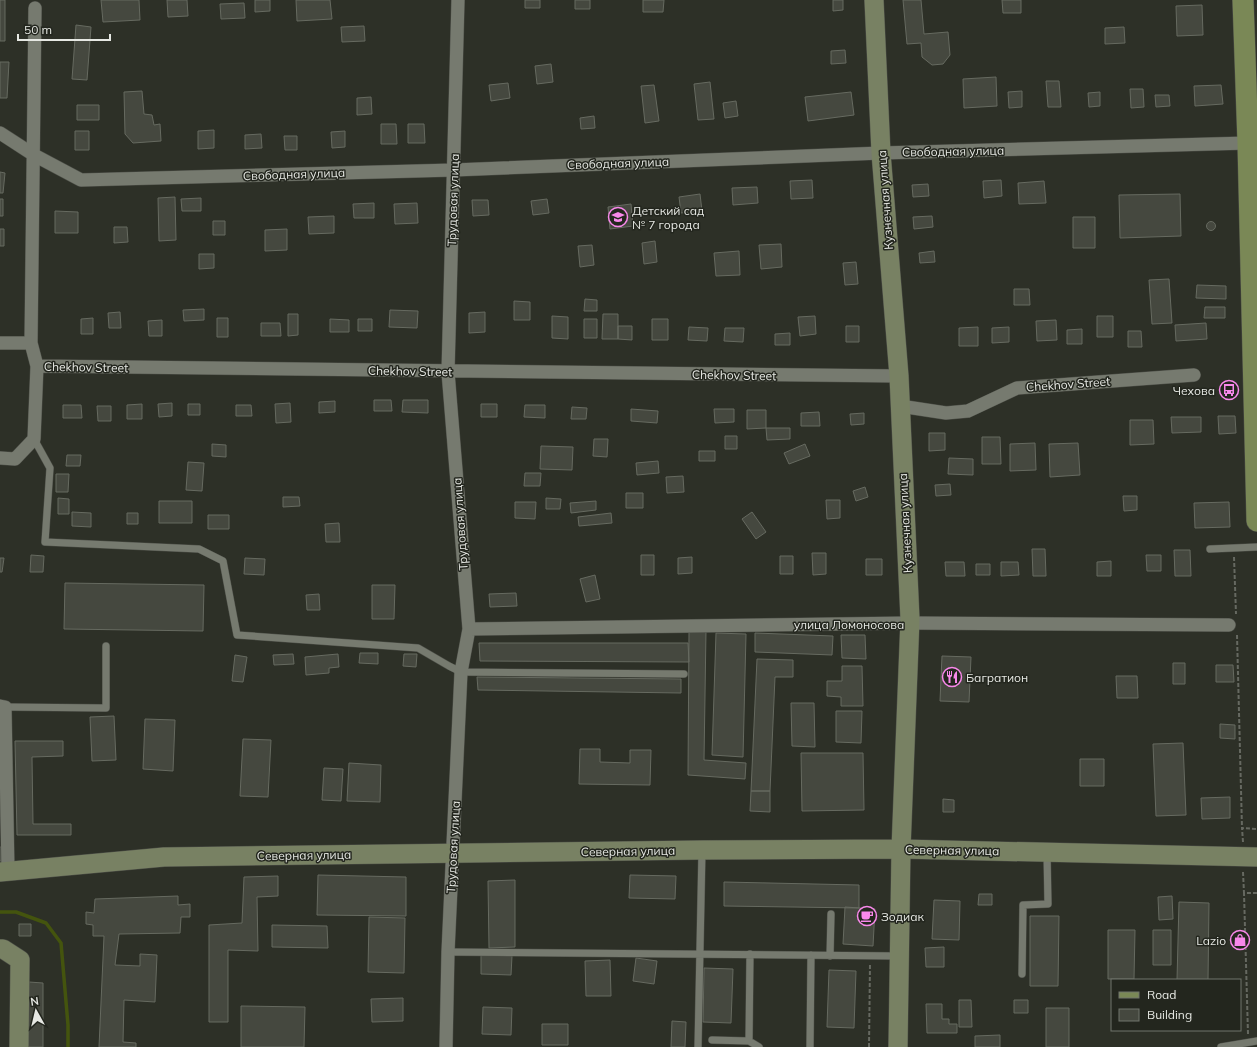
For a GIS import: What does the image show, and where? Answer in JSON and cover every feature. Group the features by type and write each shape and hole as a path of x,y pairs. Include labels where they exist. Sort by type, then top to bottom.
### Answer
{"main road":[{"path":"1243,0 1257,520"}],"street":[{"name":"Трудовая улица","path":"446,1047 448,952 461,672 469,629 448,372 458,0"},
{"name":"Кузнечная улица","path":"874,0 881,153 900,406 910,623 901,849 898,1047"},
{"path":"35,8 31,343 37,366"},
{"name":"Свободная улица","path":"0,133 34,155 81,180 454,170 881,153 1248,144"},
{"path":"0,343 31,343"},
{"name":"Chekhov Street","path":"34,439 37,366 448,372 898,376"},
{"name":"Chekhov Street","path":"900,406 946,413 968,412 1017,388 1194,375"},
{"path":"0,458 15,459 34,439"},
{"name":"улица Ломоносова","path":"469,629 910,623 1234,624"},
{"path":"2,707 4,872"},
{"name":"Северная улица","path":"4,872 164,857 702,850 901,849 1257,857"},
{"path":"0,949 3,949 20,960 20,1047"}],"lane":[{"path":"34,439 50,468 45,542 199,549 223,561 237,635 418,648 461,672 684,674"},
{"path":"1210,549 1257,547"},
{"path":"2,707 106,708 106,646"},
{"path":"698,1047 702,850"},
{"path":"1022,974 1023,905 1048,904 1047,852"},
{"path":"830,956 831,914"},
{"path":"448,952 900,956"},
{"path":"749,1042 750,954"},
{"path":"810,1047 811,955"},
{"path":"712,1040 749,1042 759,1047"},
{"path":"1221,1047 1257,1041"}],"path":[{"path":"1234,548 1234,624 1242,828"},
{"path":"1248,1042 1244,893 1257,893"},
{"path":"869,1047 871,956"}],"building":[{"path":"0,0 5,0 5,41 0,41"},
{"path":"101,0 139,0 140,20 103,22"},
{"path":"167,0 187,0 188,16 168,17"},
{"path":"255,0 270,0 270,11 255,12"},
{"path":"296,0 330,0 332,19 297,21"},
{"path":"525,0 540,0 540,8 525,8"},
{"path":"575,0 590,0 590,9 575,9"},
{"path":"643,0 664,0 663,12 643,12"},
{"path":"833,0 843,0 843,10 833,11"},
{"path":"903,0 921,0 924,34 948,32 950,55 943,64 932,65 922,57 921,43 907,44"},
{"path":"1002,0 1021,0 1021,13 1003,13"},
{"path":"244,3 245,18 221,19 220,4"},
{"path":"1202,5 1203,35 1177,36 1176,6"},
{"path":"76,25 91,27 87,80 72,79"},
{"path":"364,26 365,41 342,42 341,27"},
{"path":"1124,27 1125,43 1105,44 1105,28"},
{"path":"845,50 846,63 831,64 831,51"},
{"path":"0,62 9,62 7,98 0,98"},
{"path":"551,64 553,82 537,84 535,66"},
{"path":"996,77 997,106 964,108 963,79"},
{"path":"1046,81 1059,81 1061,107 1048,107"},
{"path":"710,82 714,119 698,120 694,84"},
{"path":"508,83 510,98 491,101 489,85"},
{"path":"654,85 659,121 645,123 641,86"},
{"path":"1221,85 1223,104 1195,106 1194,86"},
{"path":"1130,89 1143,89 1144,107 1131,108"},
{"path":"142,91 144,114 152,115 154,125 160,124 161,141 133,143 125,134 124,92"},
{"path":"1022,91 1022,107 1009,108 1008,92"},
{"path":"851,92 854,115 808,121 805,97"},
{"path":"1100,92 1100,106 1089,107 1088,93"},
{"path":"1155,95 1169,95 1170,106 1156,107"},
{"path":"371,97 372,114 357,115 357,98"},
{"path":"736,101 738,116 725,118 723,103"},
{"path":"77,105 99,105 99,120 77,120"},
{"path":"594,116 595,128 581,129 580,118"},
{"path":"381,124 396,124 397,144 381,144"},
{"path":"408,124 424,124 425,143 408,143"},
{"path":"214,130 214,148 198,149 198,131"},
{"path":"75,131 89,131 89,150 75,150"},
{"path":"345,131 345,147 332,148 331,132"},
{"path":"261,134 262,148 245,149 245,135"},
{"path":"284,136 297,136 297,150 285,150"},
{"path":"0,172 5,173 3,193 0,193"},
{"path":"812,180 813,198 791,199 790,181"},
{"path":"1001,180 1002,196 984,198 983,181"},
{"path":"1044,181 1046,203 1019,204 1018,183"},
{"path":"928,184 929,196 913,197 912,185"},
{"path":"757,187 758,203 733,205 732,188"},
{"path":"700,194 702,211 681,213 679,197"},
{"path":"1180,194 1181,236 1120,238 1119,195"},
{"path":"175,197 176,240 159,241 158,198"},
{"path":"201,198 201,211 182,211 181,199"},
{"path":"0,199 3,199 3,216 0,216"},
{"path":"547,199 549,213 533,215 531,201"},
{"path":"472,200 488,200 489,215 473,216"},
{"path":"374,203 374,218 354,218 353,204"},
{"path":"417,203 418,223 395,224 394,204"},
{"path":"631,204 633,226 610,229 608,207"},
{"path":"55,211 78,212 78,233 55,233"},
{"path":"334,216 334,233 309,234 308,217"},
{"path":"932,216 933,227 914,229 913,217"},
{"path":"1073,217 1095,217 1095,248 1073,248"},
{"path":"213,221 225,221 225,235 213,235"},
{"path":"1211,221 1216,226 1211,231 1206,226"},
{"path":"114,227 127,227 128,242 114,243"},
{"path":"0,229 4,229 4,246 0,246"},
{"path":"287,229 287,250 265,251 265,230"},
{"path":"655,241 657,262 644,264 642,243"},
{"path":"781,244 782,267 761,269 759,245"},
{"path":"592,245 594,265 580,267 578,246"},
{"path":"739,251 740,275 716,276 714,253"},
{"path":"934,251 935,262 920,263 919,253"},
{"path":"199,254 214,254 214,268 199,269"},
{"path":"856,262 858,284 845,285 843,263"},
{"path":"1169,279 1172,323 1152,324 1149,280"},
{"path":"1197,285 1226,286 1226,299 1196,298"},
{"path":"1014,289 1029,289 1030,305 1014,305"},
{"path":"585,299 597,300 597,311 584,311"},
{"path":"514,301 530,302 530,320 514,320"},
{"path":"1205,307 1225,307 1225,318 1204,318"},
{"path":"204,309 204,320 184,321 183,310"},
{"path":"390,310 418,311 417,328 389,327"},
{"path":"120,312 121,328 109,328 108,313"},
{"path":"485,312 485,332 469,333 469,313"},
{"path":"288,314 298,314 298,335 288,336"},
{"path":"603,314 618,314 618,339 602,339"},
{"path":"552,316 568,317 568,339 552,338"},
{"path":"815,316 816,334 800,336 798,317"},
{"path":"1097,316 1113,316 1113,337 1097,337"},
{"path":"93,318 93,334 81,334 81,319"},
{"path":"217,318 228,318 228,337 217,337"},
{"path":"330,319 349,320 349,332 330,332"},
{"path":"358,319 372,319 372,331 358,331"},
{"path":"584,319 597,319 597,338 584,338"},
{"path":"652,319 668,319 668,340 652,340"},
{"path":"162,320 162,336 149,336 148,321"},
{"path":"1056,320 1057,340 1037,341 1036,321"},
{"path":"261,323 280,323 281,336 261,336"},
{"path":"1206,323 1207,339 1176,341 1175,325"},
{"path":"618,326 632,326 632,340 618,339"},
{"path":"846,326 859,326 859,342 846,342"},
{"path":"689,327 708,328 707,341 688,340"},
{"path":"978,327 978,346 959,346 959,328"},
{"path":"1009,327 1009,342 992,343 992,328"},
{"path":"725,328 744,328 743,342 724,341"},
{"path":"1082,329 1082,344 1067,344 1067,330"},
{"path":"1128,331 1141,331 1142,347 1128,347"},
{"path":"790,333 790,345 775,345 775,334"},
{"path":"374,400 391,400 392,411 374,411"},
{"path":"403,400 428,400 428,413 402,412"},
{"path":"335,401 335,412 319,413 319,402"},
{"path":"172,403 172,416 159,417 158,404"},
{"path":"290,403 291,422 276,423 275,404"},
{"path":"142,404 142,419 127,419 127,405"},
{"path":"188,404 200,404 200,415 188,415"},
{"path":"481,404 497,404 497,417 481,417"},
{"path":"63,405 81,405 82,418 63,418"},
{"path":"236,405 251,405 252,416 236,416"},
{"path":"525,405 545,405 545,418 524,417"},
{"path":"97,406 111,406 111,421 98,421"},
{"path":"572,407 587,408 586,419 571,419"},
{"path":"631,409 658,411 657,423 631,421"},
{"path":"714,409 734,409 734,422 715,423"},
{"path":"747,410 766,410 766,428 747,429"},
{"path":"819,412 820,426 801,426 801,413"},
{"path":"864,413 864,424 851,425 850,414"},
{"path":"1218,416 1235,416 1236,433 1219,434"},
{"path":"1171,417 1201,417 1201,432 1172,433"},
{"path":"1130,420 1153,420 1154,444 1130,445"},
{"path":"766,428 790,428 790,439 767,440"},
{"path":"929,433 945,433 945,450 929,451"},
{"path":"725,436 737,436 737,449 725,449"},
{"path":"982,437 1000,437 1001,464 982,464"},
{"path":"594,439 608,439 607,457 593,456"},
{"path":"1035,443 1036,470 1010,471 1010,444"},
{"path":"1078,443 1080,475 1050,477 1049,444"},
{"path":"212,444 226,445 226,457 212,456"},
{"path":"805,444 810,456 789,464 784,453"},
{"path":"541,446 573,447 572,470 540,469"},
{"path":"699,451 715,451 715,461 699,461"},
{"path":"67,455 81,455 80,466 66,466"},
{"path":"949,458 973,459 973,475 948,474"},
{"path":"658,461 659,473 637,475 636,463"},
{"path":"188,462 204,463 202,491 186,490"},
{"path":"525,473 541,473 540,486 524,486"},
{"path":"56,474 69,474 68,492 56,492"},
{"path":"683,476 684,492 667,493 666,477"},
{"path":"950,484 951,495 936,496 935,485"},
{"path":"865,487 868,497 856,501 853,491"},
{"path":"626,493 643,493 643,508 626,508"},
{"path":"1123,496 1137,496 1137,510 1124,511"},
{"path":"283,497 299,497 300,506 283,507"},
{"path":"58,498 69,499 69,514 58,514"},
{"path":"546,498 561,499 560,509 546,509"},
{"path":"826,500 840,500 840,518 827,519"},
{"path":"159,501 192,501 192,523 159,523"},
{"path":"596,501 596,510 571,513 570,503"},
{"path":"515,502 536,502 535,519 515,518"},
{"path":"1229,502 1230,527 1195,528 1194,503"},
{"path":"72,512 91,513 91,527 72,526"},
{"path":"752,512 766,532 756,539 742,519"},
{"path":"127,513 138,513 138,524 127,524"},
{"path":"611,513 612,523 579,526 578,517"},
{"path":"208,515 229,515 229,529 208,529"},
{"path":"339,523 340,542 326,542 325,524"},
{"path":"1032,549 1045,549 1046,576 1033,576"},
{"path":"1174,550 1190,550 1191,576 1175,576"},
{"path":"812,553 826,553 826,574 813,575"},
{"path":"31,555 44,556 43,572 30,572"},
{"path":"641,555 654,555 654,575 641,575"},
{"path":"1146,555 1161,555 1161,571 1147,571"},
{"path":"780,556 793,556 793,574 780,574"},
{"path":"692,557 692,573 678,574 678,558"},
{"path":"0,558 4,558 2,572 0,572"},
{"path":"245,558 265,559 264,575 244,574"},
{"path":"866,559 882,559 882,575 866,575"},
{"path":"1111,561 1111,576 1097,576 1097,562"},
{"path":"945,562 964,562 965,576 946,576"},
{"path":"1001,562 1018,562 1019,575 1001,576"},
{"path":"976,564 990,564 990,575 976,575"},
{"path":"595,575 600,599 586,602 580,579"},
{"path":"65,583 204,585 203,631 64,629"},
{"path":"372,585 395,585 394,619 372,619"},
{"path":"516,593 517,606 490,607 489,594"},
{"path":"319,594 320,610 307,610 306,595"},
{"path":"706,630 704,760 746,763 745,779 688,775 689,631"},
{"path":"716,633 746,634 743,757 712,755"},
{"path":"755,633 833,636 832,655 755,652"},
{"path":"841,635 865,635 866,659 842,658"},
{"path":"479,643 688,643 689,662 480,661"},
{"path":"360,653 378,653 378,664 359,663"},
{"path":"293,654 294,664 274,665 273,655"},
{"path":"338,654 339,667 329,668 329,673 306,675 305,657"},
{"path":"404,654 417,654 416,667 403,666"},
{"path":"235,655 247,657 243,682 232,681"},
{"path":"942,656 971,657 969,702 940,701"},
{"path":"757,659 793,660 793,677 775,677 770,791 751,791"},
{"path":"1173,663 1185,663 1185,684 1173,684"},
{"path":"1216,665 1233,665 1234,682 1216,682"},
{"path":"842,666 862,666 863,706 841,706 841,697 827,696 827,681 842,681"},
{"path":"1116,676 1137,676 1138,698 1117,698"},
{"path":"477,677 681,679 681,693 478,690"},
{"path":"791,703 814,703 815,747 792,746"},
{"path":"836,711 862,711 861,743 836,742"},
{"path":"114,716 116,760 92,761 90,717"},
{"path":"145,719 175,720 173,771 143,769"},
{"path":"1220,724 1235,725 1235,739 1220,738"},
{"path":"243,739 271,740 268,797 240,796"},
{"path":"15,741 63,741 63,756 32,757 33,824 71,824 71,835 17,835"},
{"path":"1183,743 1186,815 1156,816 1153,744"},
{"path":"580,749 600,749 600,762 630,763 630,750 651,750 650,785 579,784"},
{"path":"801,753 863,753 864,810 802,811"},
{"path":"1080,759 1104,759 1104,786 1080,786"},
{"path":"349,763 381,765 380,802 347,801"},
{"path":"324,768 343,769 341,801 322,800"},
{"path":"751,791 770,791 770,812 750,811"},
{"path":"1230,797 1230,818 1202,819 1201,798"},
{"path":"943,799 954,800 954,812 943,812"},
{"path":"0,847 2,847 2,861 0,861"},
{"path":"318,875 406,877 406,916 317,915"},
{"path":"630,875 676,876 675,899 629,898"},
{"path":"278,876 278,896 257,897 258,951 228,950 228,1022 209,1022 209,925 242,923 244,877"},
{"path":"515,880 515,947 489,948 488,881"},
{"path":"724,882 859,885 859,908 724,906"},
{"path":"979,894 992,894 992,905 978,905"},
{"path":"178,896 178,905 190,904 190,917 181,917 180,933 119,934 115,965 140,966 140,954 157,955 155,1002 124,1000 123,1042 136,1043 136,1047 99,1047 104,936 93,936 93,925 86,924 86,912 94,913 95,899"},
{"path":"1172,896 1173,919 1159,920 1158,897"},
{"path":"934,900 960,901 959,940 932,939"},
{"path":"1179,902 1209,903 1208,979 1177,979"},
{"path":"845,907 875,909 873,946 843,944"},
{"path":"1030,916 1059,916 1058,986 1030,986"},
{"path":"369,917 405,918 404,973 368,972"},
{"path":"19,924 31,924 31,936 19,936"},
{"path":"272,925 327,926 328,948 272,947"},
{"path":"1108,930 1135,930 1134,979 1108,979"},
{"path":"1153,930 1171,930 1171,965 1153,965"},
{"path":"944,947 944,967 926,967 925,948"},
{"path":"481,955 512,956 511,975 481,974"},
{"path":"636,958 657,961 654,984 633,981"},
{"path":"610,960 611,996 586,996 585,961"},
{"path":"704,968 733,969 731,1023 703,1022"},
{"path":"829,970 856,971 854,1028 827,1027"},
{"path":"29,982 43,983 43,1047 28,1047"},
{"path":"403,998 403,1021 372,1022 371,999"},
{"path":"959,1000 971,1000 972,1027 959,1027"},
{"path":"1014,1000 1028,1000 1028,1013 1014,1013"},
{"path":"926,1004 942,1004 942,1019 949,1019 949,1024 957,1024 957,1033 927,1033"},
{"path":"241,1006 305,1007 304,1047 241,1047"},
{"path":"483,1007 512,1008 511,1035 482,1034"},
{"path":"1046,1008 1069,1008 1069,1047 1046,1047"},
{"path":"672,1021 686,1022 685,1047 671,1047"},
{"path":"542,1024 568,1024 568,1045 542,1045"},
{"path":"1000,1035 1000,1047 975,1047 975,1036"}],"waterway":[{"path":"0,912 16,912 46,923 61,943 68,1025 68,1047"}],"place":[{"name":"Детский сад № 7 города","path":"618,217"},
{"name":"Чехова","path":"1229,390"},
{"name":"Багратион","path":"952,677"},
{"name":"Зодиак","path":"867,916"},
{"name":"Lazio","path":"1240,940"}]}
